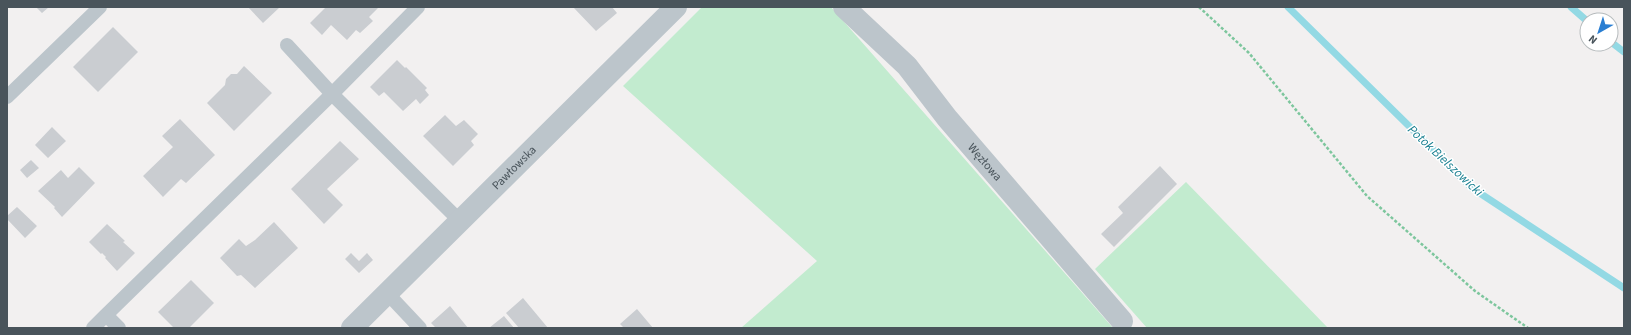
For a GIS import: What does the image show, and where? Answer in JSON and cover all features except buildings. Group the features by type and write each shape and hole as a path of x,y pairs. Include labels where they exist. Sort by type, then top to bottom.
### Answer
{"street":[{"name":"Węzłowa","path":"844,7 907,66 947,118 1122,321"},
{"name":"Pawłowska","path":"352,328 388,294 672,9"}],"lane":[{"path":"7,97 100,7"},
{"path":"93,328 332,94 418,7"},
{"path":"287,45 332,94 460,221"},
{"path":"388,294 420,328"},
{"path":"106,315 119,328"}],"path":[{"path":"1199,7 1249,54 1288,103 1367,196 1475,292 1528,328"}],"green space":[{"path":"702,7 831,7 1113,328 741,328 817,261 623,86"},
{"path":"1186,182 1328,328 1147,328 1095,269"}],"waterway":[{"name":"Potok Bielszowicki","path":"1288,7 1472,188 1624,288"},
{"path":"1571,7 1579,14"},
{"path":"1619,48 1624,52"}]}
